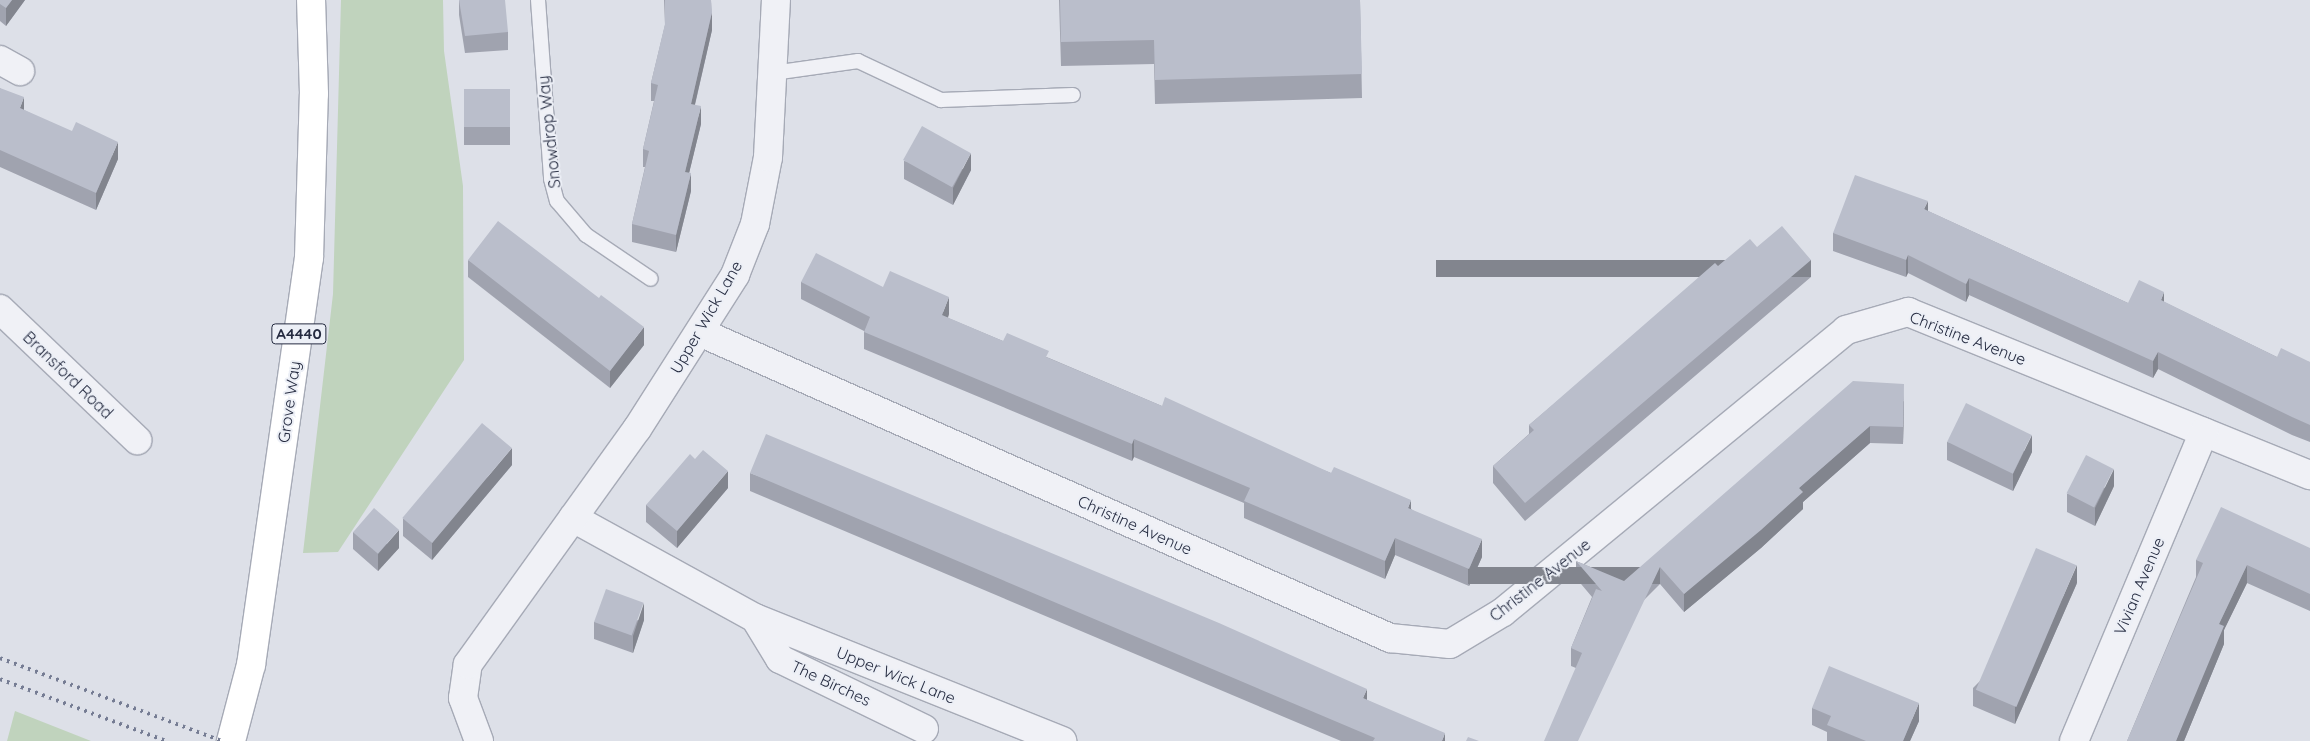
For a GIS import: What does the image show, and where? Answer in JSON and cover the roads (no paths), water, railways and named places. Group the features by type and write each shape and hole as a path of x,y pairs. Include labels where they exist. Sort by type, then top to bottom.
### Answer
{"highway":[{"name":"Grove Way","path":"231,741 251,665 309,258 314,94 311,0"}],"street":[{"name":"Upper Wick Lane","path":"479,741 463,698 468,664 702,333 735,275 755,224 768,157 776,0"},
{"name":"Bransford Road","path":"0,309 137,440"},
{"name":"Christine Avenue","path":"702,333 1390,638 1450,644 1503,612 1846,330 1908,312 2310,475"},
{"name":"Vivian Avenue","path":"2074,741 2204,432"},
{"name":"Upper Wick Lane","path":"573,518 755,618 1062,741"},
{"name":"The Birches","path":"755,618 780,659 924,730"}],"lane":[{"name":"Snowdrop Way","path":"538,0 551,179 557,201 586,235 651,279"},
{"path":"773,73 858,61 941,100 1073,95"}],"railway":[{"path":"0,658 222,741"},
{"path":"0,679 166,741"}]}
